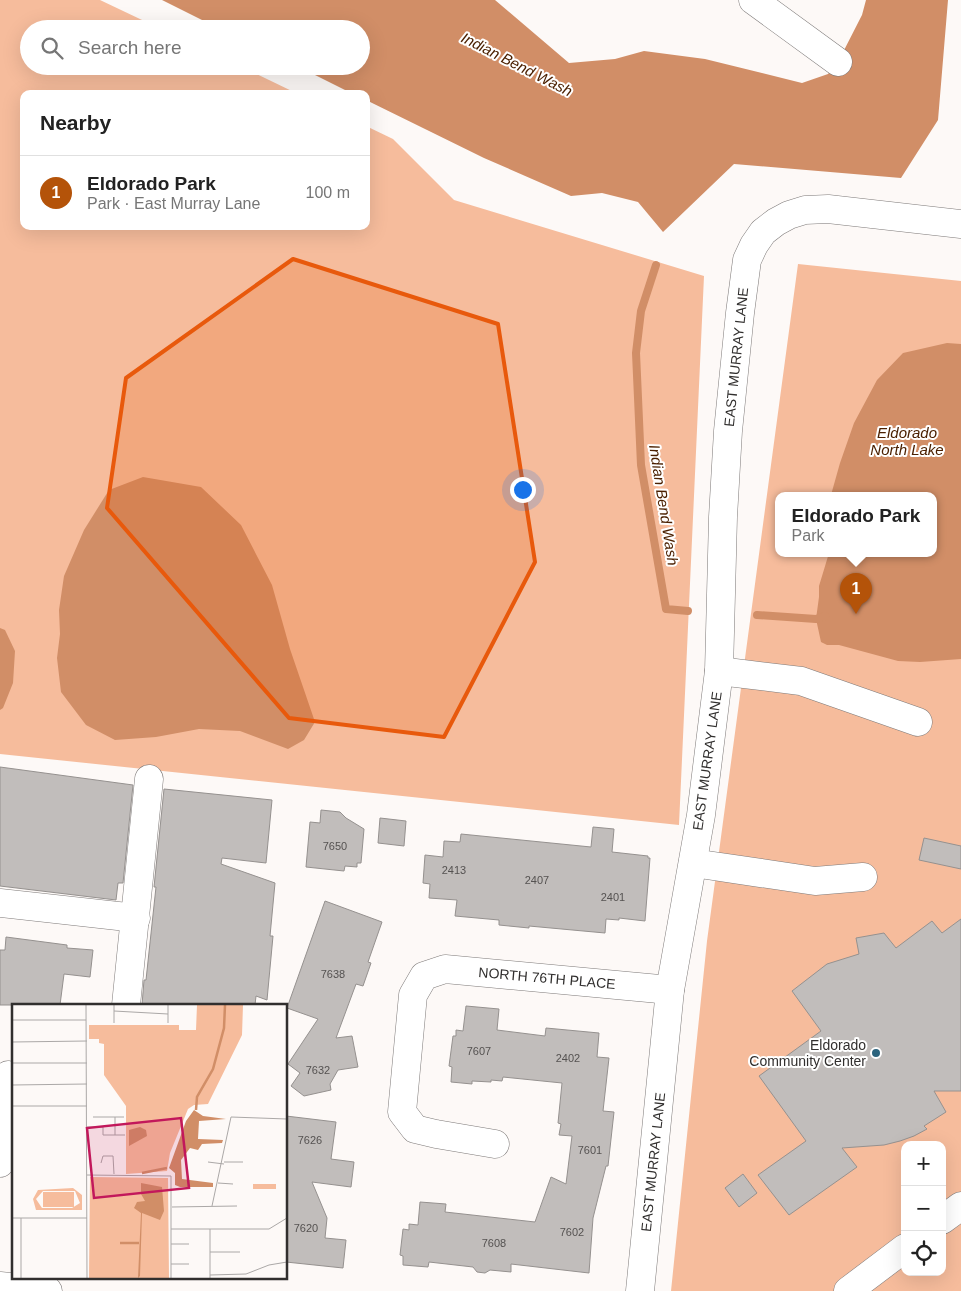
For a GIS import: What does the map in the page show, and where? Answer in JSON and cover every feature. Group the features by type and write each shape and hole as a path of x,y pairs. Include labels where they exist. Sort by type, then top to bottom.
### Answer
{"street":[{"path":"753,0 838,62"},
{"name":"EAST MURRAY LANE","path":"640,1291 670,990 707,772 719,671 728,430 747,260 763,232 789,214 806,210 828,210 961,224"},
{"path":"719,671 801,681 918,722"},
{"path":"126,1004 149,779"},
{"path":"692,863 815,881 863,877"},
{"path":"0,903 136,918"},
{"name":"NORTH 76TH PLACE","path":"495,1144 436,1134 415,1128 402,1112 413,995 424,976 444,969 670,990"},
{"path":"0,1163 7,1075"},
{"path":"946,1217 961,1206"},
{"path":"848,1291 901,1251"},
{"path":"0,1286 48,1291"}],"highlighted area":[{"path":"293,259 498,324 535,562 444,737 289,718 107,508 126,378"}],"shaded area":[{"path":"0,0 100,0 142,20 20,20 20,75 259,75 290,90 20,90 20,230 370,230 370,128 393,139 454,200 704,276 679,825 0,754"},
{"path":"798,264 961,281 961,1291 671,1291 707,941"}],"water":[{"path":"162,0 495,0 569,63 615,59 644,51 705,59 802,83 828,74 838,62 862,15 866,0 948,0 938,120 901,178 734,164 663,232 638,202 602,193 571,196 484,158 370,102 370,90 345,90 315,75 370,75 370,20 202,20"},
{"name":"Eldorado North Lake","path":"947,343 961,344 961,659 920,662 898,661 839,645 827,645 821,642 816,619 819,586 828,557 937,557 937,492 832,492 854,423 877,380 903,353"},
{"path":"143,477 201,487 241,525 272,585 290,649 315,722 304,740 288,749 240,731 199,729 156,737 115,740 86,725 61,692 57,658 60,634 59,610 64,576 84,530 109,490"},
{"path":"0,628 5,630 15,651 13,683 3,708 0,710"}],"building":[{"path":"0,767 133,785 123,883 118,883 116,900 0,886"},
{"path":"164,789 272,800 266,863 222,858 221,864 275,883 270,936 273,936 267,1000 256,996 255,1004 142,1004 156,887 154,887"},
{"path":"321,810 340,812 364,829 361,863 357,863 357,867 345,866 344,871 306,867 310,822 320,823"},
{"path":"380,818 406,821 404,846 378,843"},
{"path":"593,827 614,829 612,852 648,856 650,858 645,921 619,918 619,920 606,919 605,933 499,925 499,920 455,916 457,900 429,898 430,884 423,883 425,855 443,857 444,841 460,842 461,834 591,847"},
{"path":"924,838 961,846 961,869 919,860"},
{"path":"325,901 382,922 368,962 371,963 363,986 356,984 336,1038 352,1036 358,1067 338,1070 330,1084 331,1090 304,1096 291,1086 300,1073 288,1064 318,1019 288,1008"},
{"name":"Eldorado Community Center","path":"961,919 961,1091 934,1091 946,1112 924,1126 927,1129 914,1136 884,1145 842,1148 857,1167 789,1215 758,1175 806,1141 759,1076 821,1031 792,991 827,964 859,954 856,938 884,933 896,948 932,921 942,933"},
{"path":"6,937 67,945 67,948 93,950 90,977 64,974 60,1004 0,1005 0,950 5,950"},
{"path":"466,1006 499,1009 497,1030 545,1036 546,1028 599,1033 597,1057 609,1058 603,1111 614,1112 608,1166 606,1166 593,1218 589,1273 511,1264 511,1272 490,1270 485,1273 477,1272 473,1267 429,1262 428,1267 403,1265 403,1256 400,1255 403,1229 409,1230 409,1224 418,1225 420,1202 446,1204 445,1212 535,1222 551,1177 566,1184 572,1136 559,1135 561,1124 558,1123 562,1083 503,1077 502,1081 472,1081 472,1084 451,1082 452,1067 449,1066 453,1036 456,1036 456,1030 463,1031"},
{"path":"288,1116 336,1122 331,1159 354,1162 351,1187 312,1182 327,1218 325,1238 346,1240 343,1268 288,1262"},
{"path":"743,1174 757,1193 739,1207 725,1188"}],"waterway":[{"name":"Indian Bend Wash","path":"656,265 641,311 636,353 641,465 666,609 688,611"},
{"name":"Indian Bend Wash","path":"757,615 816,619 825,616"}],"place":[{"name":"Eldorado Park","path":"856,614"},
{"name":"Eldorado Community Center","path":"876,1053"}]}
